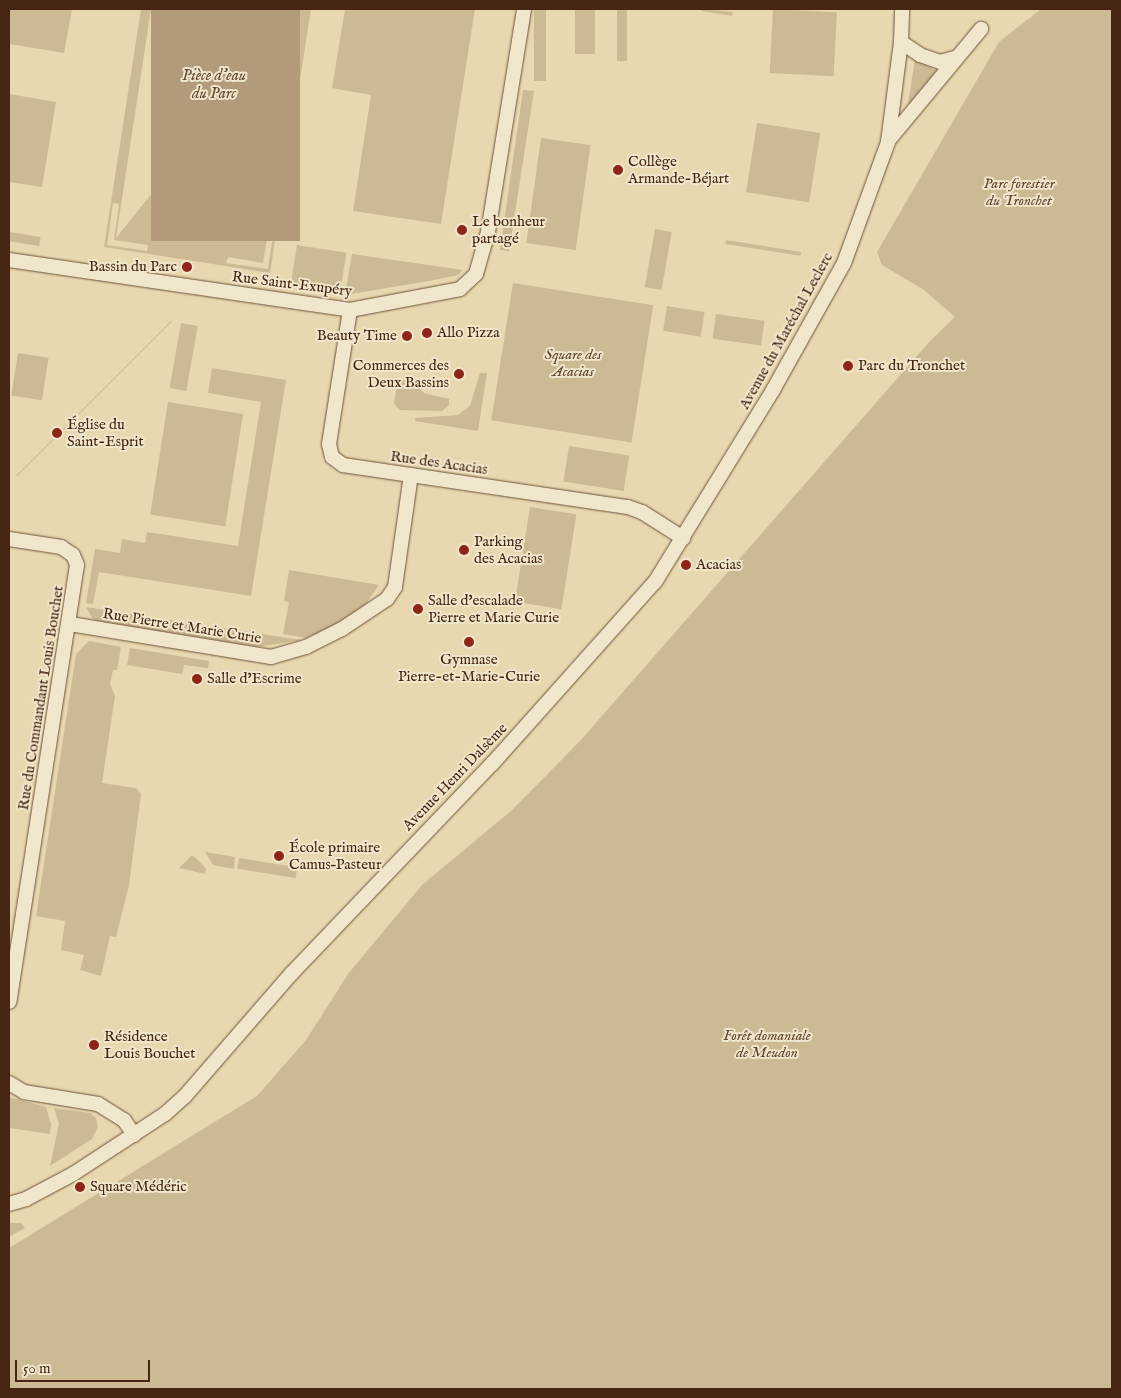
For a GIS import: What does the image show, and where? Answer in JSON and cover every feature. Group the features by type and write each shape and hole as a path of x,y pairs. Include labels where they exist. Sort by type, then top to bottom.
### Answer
{"street":[{"name":"Rue Saint-Exupéry","path":"9,260 350,310 460,289 476,274 488,232 524,9"},
{"name":"Avenue du Maréchal Leclerc","path":"683,538 830,292 844,263 888,142 901,42 902,9"},
{"path":"888,142 954,58 981,29"},
{"path":"901,42 920,55 940,62 954,58"},
{"name":"Rue des Acacias","path":"350,310 329,444 332,457 343,465 635,509 683,538"},
{"name":"Rue Pierre et Marie Curie","path":"70,624 271,657 306,647 342,629 379,604 395,586 411,475"},
{"name":"Avenue Henri Dalsème","path":"9,1204 26,1199 73,1174 134,1135 185,1096 291,974 492,764 639,602 683,538"},
{"name":"Rue du Commandant Louis Bouchet","path":"9,539 61,548 74,555 78,565 9,1002"},
{"path":"9,1083 24,1092 98,1104 124,1120 134,1135"}],"green space":[{"path":"9,9 72,9 64,53 9,44"},
{"path":"141,9 151,9 116,238 300,9 311,9 270,273 104,247","holes":["113,203 119,204 114,240 148,245 147,251 107,245","269,228 274,229 268,269 226,263 228,257 263,263"]},
{"path":"345,9 475,9 441,224 353,211 371,95 332,88"},
{"path":"534,9 546,9 546,81 534,81"},
{"path":"575,9 595,9 595,54 575,54"},
{"path":"617,9 627,9 627,61 617,61"},
{"path":"701,9 733,12 732,16 701,11"},
{"path":"773,9 837,12 834,76 770,73"},
{"name":"Forêt domaniale de Meudon","path":"1041,9 1112,9 1112,1389 9,1389 9,1248 257,1096 306,1040 348,974 422,885 511,811 580,741 930,341 955,317 924,290 882,265 877,252 999,42"},
{"path":"915,59 936,71 909,105 908,104"},
{"path":"523,90 534,91 509,251 500,250"},
{"path":"9,94 56,102 42,187 9,182"},
{"path":"757,123 820,133 809,202 746,192"},
{"path":"541,138 591,145 576,250 526,243"},
{"path":"655,229 672,232 661,290 645,287"},
{"path":"9,232 41,237 39,246 9,241"},
{"path":"726,240 801,252 800,256 725,244"},
{"path":"297,245 346,253 340,293 291,285"},
{"path":"352,254 463,270 458,275 345,295"},
{"name":"Square des Acacias","path":"513,283 653,305 632,443 491,420"},
{"path":"667,306 705,312 701,337 663,331"},
{"path":"716,314 765,321 761,346 713,339"},
{"path":"171,321 172,322 17,477"},
{"path":"181,323 198,326 186,391 170,388"},
{"path":"18,353 49,358 42,400 11,395"},
{"path":"212,368 286,380 251,596 99,572 93,604 86,603 95,549 120,553 122,539 145,543 147,532 238,546 261,402 208,393"},
{"path":"480,373 487,373 478,431 415,421 415,418 458,415 470,406"},
{"path":"405,379 412,380 424,393 449,399 449,405 442,411 400,410 394,404 397,384"},
{"path":"168,402 243,414 225,526 150,515"},
{"path":"569,446 629,456 624,491 563,482"},
{"path":"530,507 576,514 561,609 515,602"},
{"path":"289,570 379,585 365,605 328,629 306,638 283,634 289,602 284,601"},
{"path":"86,607 301,640 258,647 100,622 92,618"},
{"path":"89,641 121,647 117,670 113,670 110,684 115,696 102,783 136,788 141,794 129,885 116,937 110,936 101,976 80,970 84,955 61,950 65,921 36,916 76,654"},
{"path":"130,648 209,661 208,668 184,665 182,674 127,665"},
{"path":"205,852 235,857 234,869 213,865"},
{"path":"192,855 206,868 205,874 179,868"},
{"path":"239,858 297,867 296,878 237,869"},
{"path":"9,1097 46,1107 51,1124 50,1134 9,1128"},
{"path":"54,1108 90,1113 96,1118 98,1127 92,1139 50,1166 59,1124"},
{"path":"9,1223 21,1223 25,1228 9,1237"}],"water":[{"name":"Pièce d'eau du Parc","path":"151,9 300,9 300,241 151,241"}],"place":[{"name":"Collège Armande-Béjart","path":"618,170"},
{"name":"Le bonheur partagé","path":"462,230"},
{"name":"Bassin du Parc","path":"187,267"},
{"name":"Allo Pizza","path":"427,333"},
{"name":"Beauty Time","path":"407,336"},
{"name":"Parc du Tronchet","path":"848,366"},
{"name":"Commerces des Deux Bassins","path":"459,374"},
{"name":"Église du Saint-Esprit","path":"57,433"},
{"name":"Parking des Acacias","path":"464,550"},
{"name":"Acacias","path":"686,565"},
{"name":"Salle d'escalade Pierre et Marie Curie","path":"418,609"},
{"name":"Gymnase Pierre-et-Marie-Curie","path":"469,642"},
{"name":"Salle d'Escrime","path":"197,679"},
{"name":"École primaire Camus–Pasteur","path":"279,856"},
{"name":"Résidence Louis Bouchet","path":"94,1045"},
{"name":"Square Médéric","path":"80,1187"}],"park label":[{"name":"Parc forestier du Tronchet","path":"1019,192"}]}
